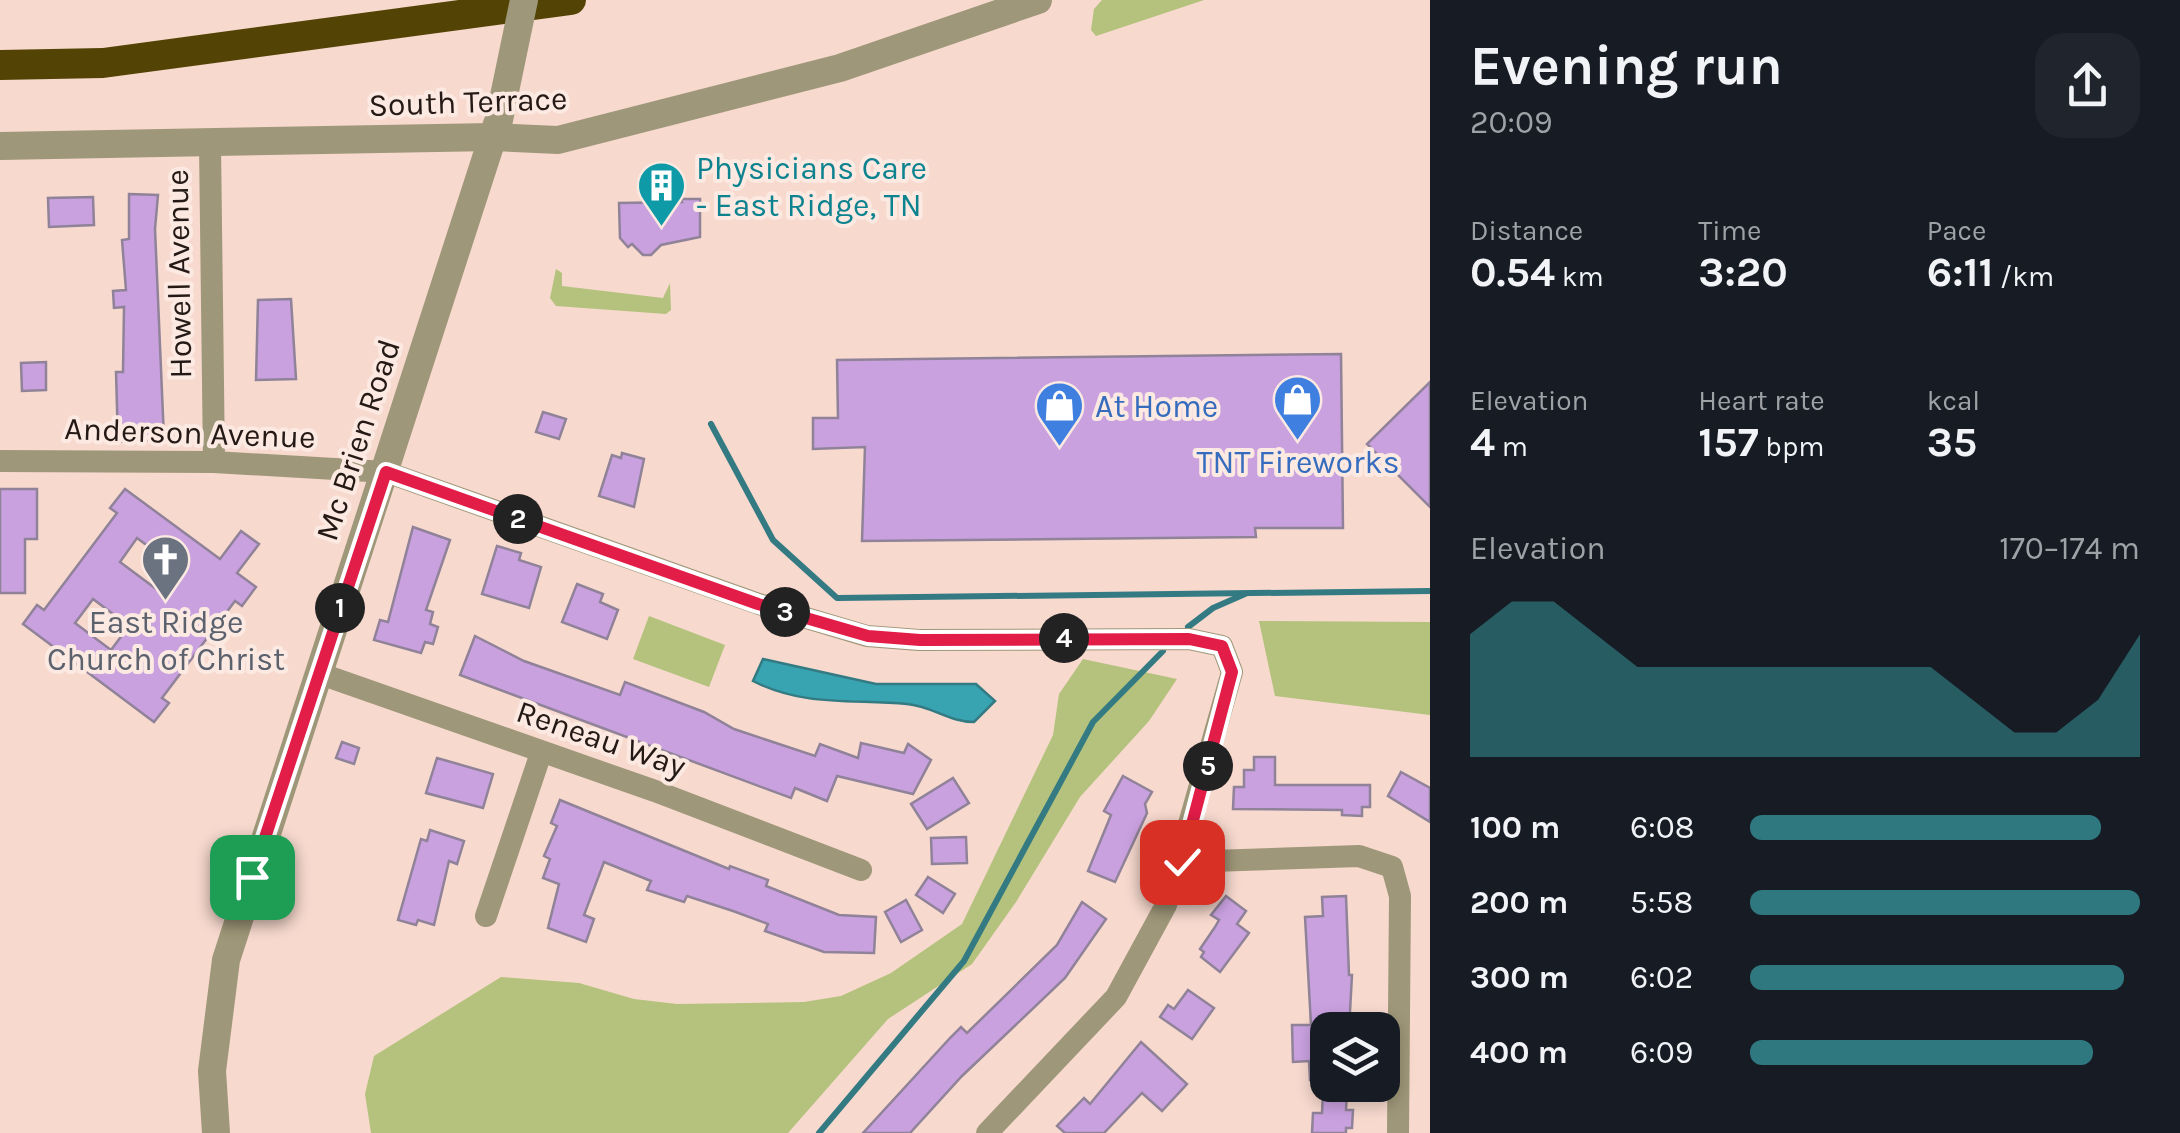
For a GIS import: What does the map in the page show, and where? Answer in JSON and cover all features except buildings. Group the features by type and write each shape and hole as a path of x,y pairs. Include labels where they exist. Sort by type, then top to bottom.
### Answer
{"highway":[{"path":"0,78 571,0"},
{"path":"0,65 103,63"}],"street":[{"name":"Mc Brien Road","path":"216,1133 212,1071 226,960 496,128 524,0"},
{"name":"South Terrace","path":"0,146 210,144 496,128 558,140 840,68 1038,0"},
{"name":"Howell Avenue","path":"210,144 214,462"},
{"name":"Anderson Avenue","path":"0,460 214,462 386,472 758,604 868,636 920,640 1189,639 1222,646 1232,672 1182,862"},
{"name":"Reneau Way","path":"318,673 861,870"},
{"path":"486,916 541,753"},
{"path":"987,1133 1116,997 1166,905 1182,862 1359,856 1392,867 1400,896 1398,1133"}],"green space":[{"path":"1102,0 1204,0 1096,36 1091,30 1094,9"},
{"path":"556,269 562,273 562,286 663,298 670,283 671,310 666,314 556,306 550,298"},
{"path":"649,616 725,645 709,687 633,659"},
{"path":"1259,621 1430,622 1430,715 1275,696"},
{"path":"1083,659 1177,679 1149,721 1080,797 1016,902 972,964 888,1019 788,1133 371,1133 365,1094 374,1056 501,977 579,983 634,999 677,1004 804,1002 841,996 891,973 962,924 1053,735 1059,694"}],"water":[{"path":"763,659 876,684 976,684 995,701 974,722 907,704 791,695 753,681"}],"waterway":[{"path":"711,424 773,540 837,598 1430,591"},
{"path":"1188,627 1213,608 1245,594"},
{"path":"819,1133 964,961 1093,722 1163,651"}],"place":[{"name":"Physicians Care - East Ridge, TN","path":"661,228"},
{"name":"TNT Fireworks","path":"1298,442"},
{"name":"At Home","path":"1060,448"},
{"name":"East Ridge Church of Christ","path":"166,602"}],"route":[{"path":"252,877 386,472 758,604 868,636 920,640 1189,639 1222,646 1232,672 1182,862"}]}
